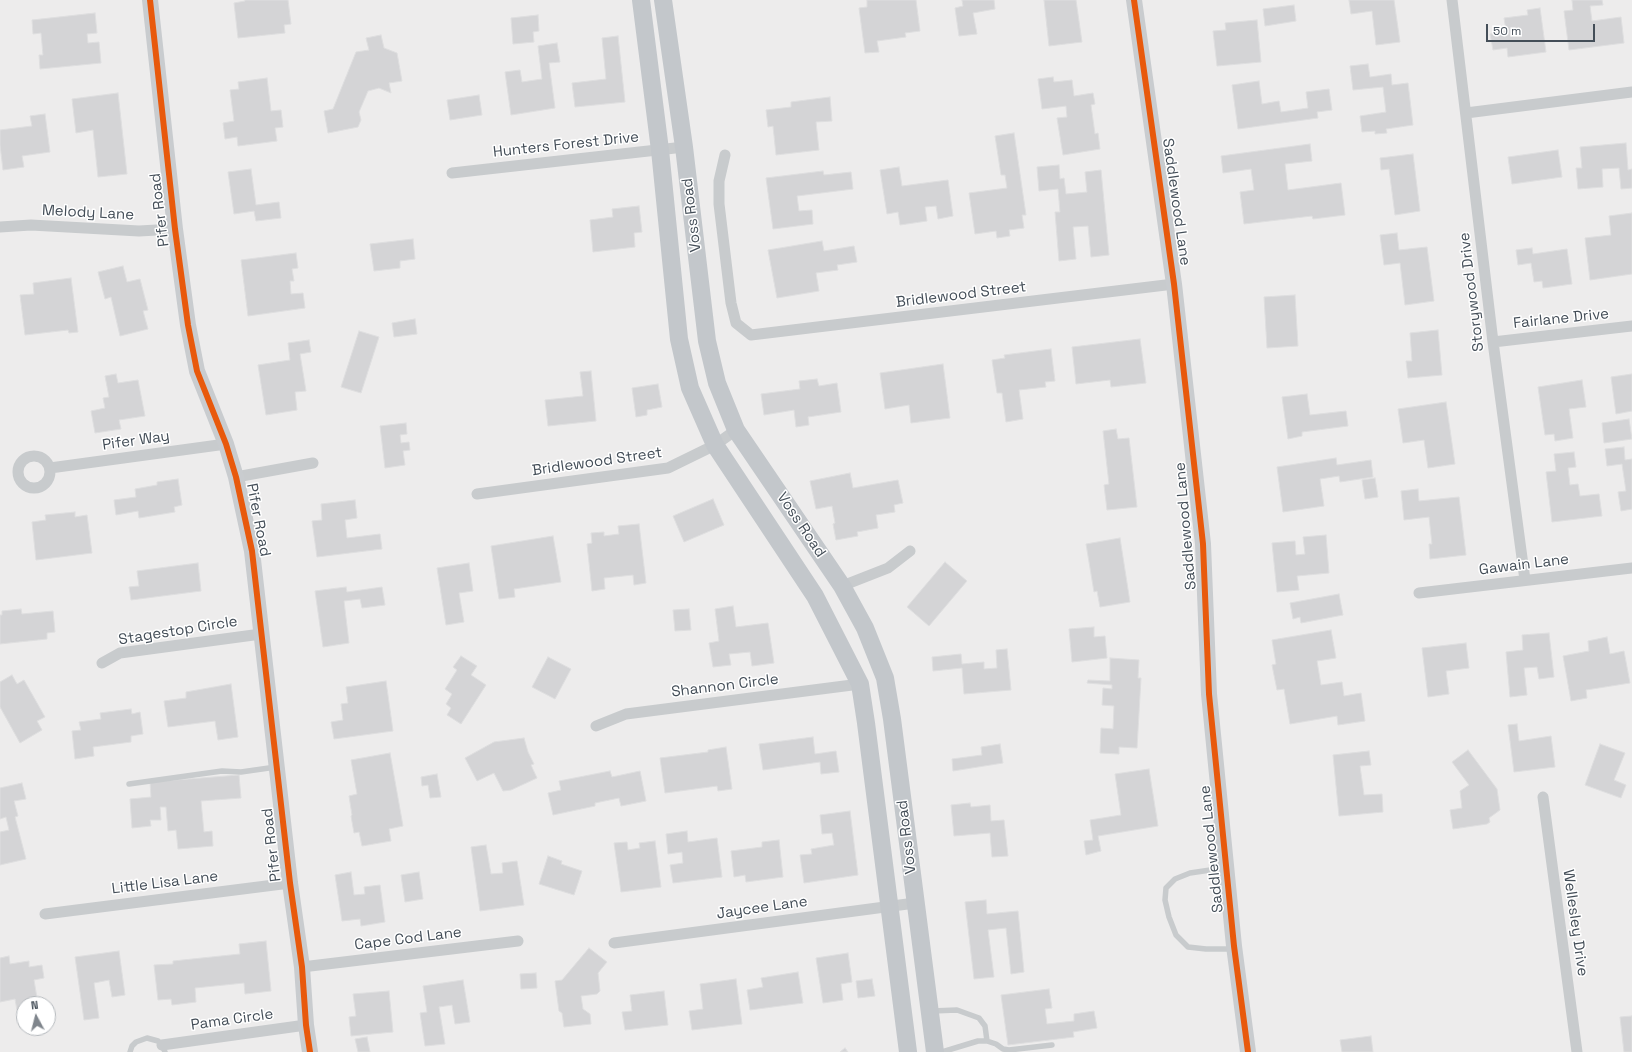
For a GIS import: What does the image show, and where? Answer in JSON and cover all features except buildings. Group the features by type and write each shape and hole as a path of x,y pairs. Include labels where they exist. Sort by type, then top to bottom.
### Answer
{"main road":[{"name":"Voss Road","path":"641,0 660,150 680,339 690,388 715,445 815,596 860,684 908,1052"},
{"name":"Voss Road","path":"664,0 684,147 707,340 717,383 736,430 842,586 865,628 885,678 892,719 935,1052"},
{"path":"866,723 892,719"}],"street":[{"name":"Pifer Road","path":"150,0 175,229 188,325 197,371 226,444 236,477 252,551 276,767 302,966 306,1025 310,1052"},
{"name":"Saddlewood Lane","path":"1134,0 1174,284 1203,544 1209,694 1226,867 1248,1052"},
{"name":"Storywood Drive","path":"1452,0 1493,342 1524,580"},
{"path":"1466,113 1632,92"},
{"name":"Hunters Forest Drive","path":"452,173 684,147"},
{"name":"Bridlewood Street","path":"725,155 719,181 718,204 732,313 736,323 751,335 1174,284"},
{"name":"Melody Lane","path":"0,227 31,225 139,231 175,229"},
{"name":"Fairlane Drive","path":"1493,342 1632,326"},
{"name":"Bridlewood Street","path":"477,494 668,468 715,445 736,430"},
{"name":"Pifer Way","path":"50,468 226,444"},
{"path":"236,477 313,463"},
{"path":"842,586 888,568 910,551"},
{"name":"Gawain Lane","path":"1419,593 1632,568"},
{"name":"Stagestop Circle","path":"102,663 120,653 262,634"},
{"name":"Shannon Circle","path":"596,726 626,714 860,684"},
{"name":"Wellesley Drive","path":"1543,797 1577,1052"},
{"name":"Little Lisa Lane","path":"45,914 290,883"},
{"name":"Jaycee Lane","path":"614,943 915,903"},
{"name":"Cape Cod Lane","path":"302,966 518,941"},
{"name":"Pama Circle","path":"164,1048 306,1025"}],"lane":[{"path":"129,784 222,771 241,772 276,767"},
{"path":"1226,867 1190,873 1176,879 1166,888 1166,900 1169,917 1176,935 1188,947 1206,949 1235,949"},
{"path":"929,1011 957,1010 969,1013 979,1018 985,1026 987,1041"},
{"path":"130,1052 132,1046 142,1039 153,1038 164,1048"},
{"path":"942,1052 978,1041 987,1041 996,1044 1003,1049 1009,1050 1052,1045"}],"cycle path":[{"path":"150,0 175,229 188,325 197,371 226,444 236,477 252,551 290,883 302,967 306,1025 310,1052"},
{"path":"1134,0 1174,284 1203,544 1209,694 1234,946 1248,1052"}]}
